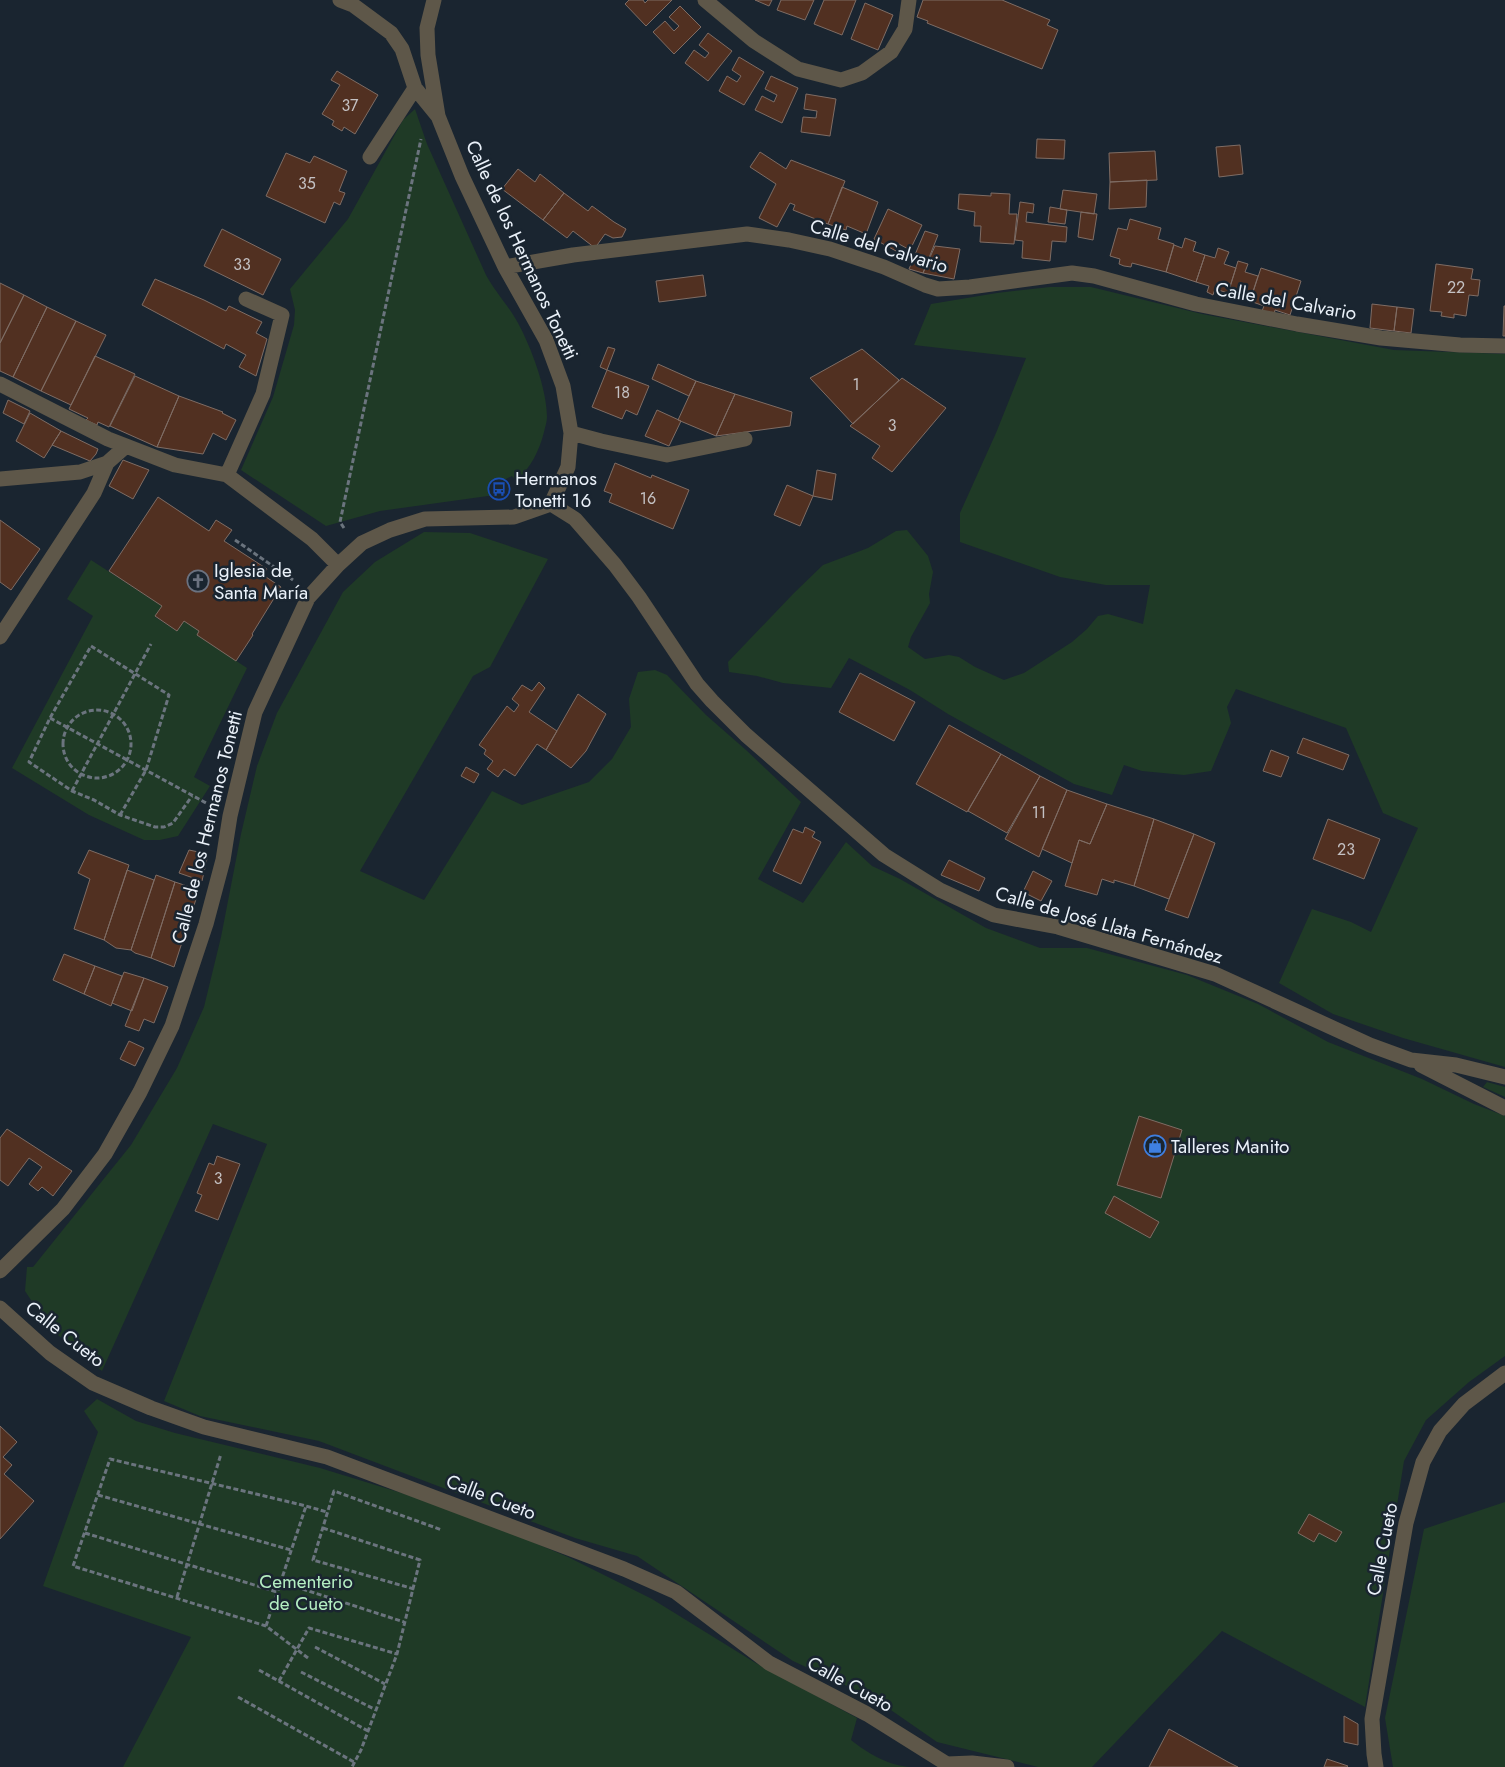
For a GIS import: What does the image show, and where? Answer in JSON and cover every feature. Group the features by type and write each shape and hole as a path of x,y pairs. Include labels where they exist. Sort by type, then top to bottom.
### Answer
{"street":[{"name":"Calle de los Hermanos Tonetti","path":"340,0 353,5 391,33 402,49 415,88 439,118"},
{"name":"Calle de los Hermanos Tonetti","path":"0,1271 63,1209 105,1154 140,1092 172,1026 224,860 230,816 255,712 308,598 338,565 362,543 390,530 426,519 514,517 551,504 568,467 570,433 563,386 546,340 505,267 462,176 439,118 428,54 427,28 434,0"},
{"path":"705,0 754,41 798,69 841,80 862,73 891,52 905,29 909,0"},
{"path":"370,157 415,88"},
{"name":"Calle del Calvario","path":"505,267 573,255 747,234 789,240 830,250 884,267 938,289 970,287 1072,273 1094,276 1196,304 1306,326 1381,338 1460,345 1505,346"},
{"path":"227,475 263,394 282,315 246,299"},
{"path":"0,384 125,447 175,465 227,475 312,539 338,565"},
{"path":"570,433 667,455 745,439"},
{"path":"0,479 80,472 107,463 125,447"},
{"path":"0,637 94,493 107,463"},
{"name":"Calle de José Llata Fernández","path":"551,504 575,519 615,565 639,597 697,684 746,735 884,855 940,890 994,915 1058,927 1214,974 1370,1046 1411,1060 1456,1066 1505,1077"},
{"path":"1411,1060 1505,1108"},
{"name":"Calle Cueto","path":"0,1308 50,1353 93,1383 150,1408 204,1427 327,1457 624,1568 676,1592 769,1663 867,1714 948,1765"},
{"name":"Calle Cueto","path":"1376,1767 1372,1719 1406,1523 1423,1462 1440,1431 1464,1404 1505,1373"},
{"path":"948,1765 972,1764 1007,1767"}],"path":[{"path":"355,550 340,522 423,130 439,118"},
{"path":"236,540 312,593"},
{"path":"72,791 152,644"},
{"path":"120,815 146,770 168,695 90,646 50,718 29,762 72,791 94,800 120,815 155,827 164,828 173,822 192,796"},
{"path":"96,709 114,713 127,726 132,743 128,760 115,773 98,779 81,774 68,762 63,744 67,727 80,714 96,709"},
{"path":"50,718 230,816"},
{"path":"177,1597 222,1452 214,1449"},
{"path":"308,1658 266,1626 73,1566 110,1459 327,1512"},
{"path":"414,1589 314,1560 334,1491 442,1530"},
{"path":"98,1495 291,1550"},
{"path":"266,1626 306,1506"},
{"path":"323,1528 420,1560 397,1654 361,1750 352,1767"},
{"path":"85,1534 277,1592"},
{"path":"281,1582 404,1622"},
{"path":"279,1681 309,1628 397,1654"},
{"path":"315,1647 386,1684"},
{"path":"258,1670 368,1731"},
{"path":"301,1672 376,1710"},
{"path":"238,1697 354,1762"}],"green space":[{"path":"415,109 427,144 486,275 514,317 528,344 544,394 546,423 540,446 526,470 517,481 512,476 493,485 495,495 380,511 326,526 241,470 273,397 294,325 295,310 290,289 348,219 403,120"},
{"path":"1050,287 1091,287 1202,314 1394,350 1505,354 1505,1067 1403,1038 1333,1014 1279,983 1312,909 1351,922 1371,932 1418,828 1383,813 1346,728 1236,689 1227,707 1231,723 1211,771 1184,775 1142,771 1124,765 1112,795 1074,784 948,714 910,690 849,658 831,688 783,683 757,676 729,672 728,662 823,565 868,548 896,531 907,530 928,556 933,572 929,594 930,603 911,637 908,647 925,659 949,655 959,657 975,667 1004,680 1024,673 1072,642 1098,616 1108,614 1143,624 1150,585 1106,585 1060,577 960,542 960,513 996,433 1026,358 914,345 931,304 997,293"},
{"path":"424,532 470,533 548,559 490,667 473,676 360,871 424,900 492,791 522,805 589,782 612,759 631,727 629,699 638,672 655,670 667,675 706,715 801,802 758,879 803,903 846,842 872,866 900,879 986,928 1040,948 1087,948 1187,975 1258,1004 1328,1042 1422,1079 1474,1104 1505,1116 1505,1356 1469,1382 1426,1420 1404,1461 1365,1707 1222,1631 1092,1767 1038,1767 937,1742 875,1699 793,1661 637,1556 575,1538 319,1441 200,1416 164,1401 267,1144 213,1124 102,1371 78,1353 48,1326 25,1291 27,1267 33,1267 131,1145 177,1068 204,1007 221,937 241,834 257,766 277,713 343,592 375,562"},
{"path":"91,560 162,606 155,617 177,631 184,621 199,631 197,635 247,668 194,777 210,786 178,836 160,840 144,840 89,815 12,768 93,616 67,599"},
{"path":"1487,1082 1505,1087 1505,1097 1483,1087"},
{"name":"Cementerio de Cueto","path":"97,1399 136,1421 175,1433 320,1468 457,1510 568,1557 652,1599 754,1662 857,1718 851,1740 879,1758 911,1767 123,1767 191,1637 43,1586 98,1432 84,1411"},
{"path":"1505,1502 1505,1767 1393,1767 1385,1718 1424,1529"}],"building":[{"path":"629,0 643,0 645,3 648,0 672,0 646,26 625,4"},
{"path":"755,0 772,0 769,6"},
{"path":"781,0 814,0 805,20 777,10"},
{"path":"824,0 856,0 842,35 814,24"},
{"path":"923,0 1002,0 1050,20 1047,25 1058,30 1042,69 927,23 928,21 917,17"},
{"path":"865,3 893,15 878,50 851,39"},
{"path":"680,6 701,27 674,54 653,32 665,21 674,31 679,26 669,17"},
{"path":"708,33 732,51 708,81 685,63 694,50 705,58 709,53 699,45"},
{"path":"739,57 764,72 744,105 719,91 727,76 737,82 741,76 732,70"},
{"path":"337,71 378,95 355,134 344,127 342,131 332,125 334,121 322,114 340,85 331,80"},
{"path":"771,76 798,88 782,123 755,110 762,96 774,102 777,95 765,89"},
{"path":"806,94 836,99 830,136 801,132 803,117 816,118 817,111 804,109"},
{"path":"1037,139 1065,140 1064,159 1036,158"},
{"path":"1240,145 1243,174 1219,177 1216,147"},
{"path":"1155,151 1157,180 1110,182 1109,153"},
{"path":"760,152 786,169 791,160 845,181 828,224 793,210 795,205 790,203 777,227 759,218 776,184 750,167"},
{"path":"286,153 310,163 314,156 347,171 339,191 345,193 340,205 334,202 325,223 266,196"},
{"path":"518,169 535,182 540,174 564,193 543,220 502,189"},
{"path":"1147,180 1146,207 1109,209 1110,182"},
{"path":"842,187 878,202 866,234 847,226 846,230 828,224"},
{"path":"1063,190 1097,194 1094,214 1060,209"},
{"path":"564,193 588,211 592,206 626,229 622,237 613,238 605,234 595,248 573,231 567,238 543,220"},
{"path":"991,193 1010,194 1009,214 1017,214 1014,244 980,242 981,226 974,226 975,212 958,209 959,194 991,196"},
{"path":"1020,202 1034,204 1033,213 1027,212 1026,222 1067,227 1066,242 1052,241 1050,261 1022,258 1023,241 1015,240"},
{"path":"1050,207 1067,210 1065,224 1048,222"},
{"path":"888,209 922,225 910,250 899,244 896,251 874,239"},
{"path":"1081,212 1097,214 1093,240 1078,237"},
{"path":"1130,219 1161,228 1158,239 1174,244 1166,272 1132,263 1131,267 1124,266 1119,264 1120,259 1110,256 1118,228 1127,230"},
{"path":"222,229 281,259 263,295 204,266"},
{"path":"925,231 938,235 923,273 909,269"},
{"path":"1185,238 1196,242 1193,251 1205,255 1196,282 1166,272 1174,245 1182,248"},
{"path":"935,246 960,249 954,279 923,273"},
{"path":"1218,248 1229,252 1224,264 1236,268 1228,293 1215,289 1213,295 1207,292 1209,286 1196,282 1205,255 1215,258"},
{"path":"1238,261 1248,264 1245,272 1258,276 1250,301 1228,293"},
{"path":"1436,264 1473,269 1471,279 1480,280 1478,296 1469,295 1466,316 1454,314 1454,318 1441,316 1442,312 1430,311"},
{"path":"1261,268 1301,281 1290,315 1275,310 1274,315 1262,311 1264,306 1250,301"},
{"path":"703,275 706,296 659,302 656,281"},
{"path":"155,279 226,311 229,306 262,322 256,333 267,339 256,376 239,367 246,355 226,344 224,349 142,305"},
{"path":"0,283 24,295 0,343"},
{"path":"24,295 47,307 13,377 0,371 0,343"},
{"path":"1372,304 1397,307 1394,331 1370,328"},
{"path":"1504,306 1505,336 1503,336"},
{"path":"47,307 76,321 41,391 13,377"},
{"path":"1397,307 1414,309 1411,333 1394,331"},
{"path":"76,321 106,335 71,405 41,391"},
{"path":"608,347 615,349 607,370 600,367"},
{"path":"862,349 899,380 853,424 810,378"},
{"path":"95,356 135,374 109,427 98,422 97,425 86,420 88,418 69,409"},
{"path":"658,364 696,381 689,396 652,379"},
{"path":"607,370 649,386 637,415 626,410 622,419 592,407"},
{"path":"135,376 179,396 157,447 110,426"},
{"path":"902,378 946,408 892,472 872,458 880,446 850,426"},
{"path":"696,381 735,394 716,436 678,420"},
{"path":"735,394 792,412 790,426 716,436"},
{"path":"179,396 223,412 236,420 226,440 213,433 203,454 157,447"},
{"path":"8,400 30,411 24,424 3,413"},
{"path":"657,410 681,421 669,446 645,436"},
{"path":"30,413 61,431 44,458 16,441"},
{"path":"61,431 98,449 96,454 90,461 52,445"},
{"path":"123,460 149,470 133,499 109,486"},
{"path":"615,463 651,478 652,475 689,490 673,529 609,502 612,494 604,491"},
{"path":"817,470 836,474 832,500 813,496"},
{"path":"787,485 813,496 800,526 774,515"},
{"name":"Iglesia de Santa María","path":"158,497 209,531 216,520 232,530 224,541 267,569 263,575 281,587 236,661 197,635 199,631 184,621 177,631 155,616 162,606 109,571"},
{"path":"0,520 40,549 11,590 0,582"},
{"path":"860,673 915,702 894,741 839,712"},
{"path":"539,682 545,688 529,712 557,731 546,750 537,744 515,776 504,769 498,777 487,769 493,761 484,754 486,750 479,745 507,706 514,712 519,705 512,699 522,685 532,691"},
{"path":"578,694 606,714 586,751 571,768 546,750"},
{"path":"949,725 1001,754 967,812 916,784"},
{"path":"1303,738 1349,755 1343,770 1297,753"},
{"path":"1271,750 1289,757 1281,777 1263,771"},
{"path":"1001,754 1040,776 1007,833 968,811"},
{"path":"466,767 479,774 474,783 461,776"},
{"path":"1040,776 1067,790 1039,857 1005,839"},
{"path":"1067,790 1107,804 1090,844 1079,840 1072,863 1042,849"},
{"path":"1107,804 1154,819 1134,886 1114,880 1114,883 1102,879 1097,895 1065,886 1079,840 1090,844"},
{"path":"1154,819 1194,834 1169,899 1134,886"},
{"path":"1328,819 1380,839 1364,879 1313,859"},
{"path":"805,827 815,832 812,837 821,842 801,884 773,871 793,829 803,833"},
{"path":"1194,834 1215,843 1188,918 1165,910"},
{"path":"89,850 129,865 104,940 74,929 90,879 78,873"},
{"path":"189,850 208,854 202,881 179,873"},
{"path":"949,860 985,878 979,891 941,875"},
{"path":"127,870 154,880 131,950 116,948 104,940"},
{"path":"1033,871 1052,881 1041,901 1023,892"},
{"path":"156,875 175,882 151,958 131,950"},
{"path":"175,882 199,890 174,967 151,958"},
{"path":"64,954 95,966 84,994 53,980"},
{"path":"95,966 122,976 111,1006 84,994"},
{"path":"124,972 144,978 132,1011 112,1003"},
{"path":"144,978 168,987 154,1023 144,1019 139,1031 125,1026"},
{"path":"129,1041 144,1048 135,1066 120,1059"},
{"path":"1139,1116 1182,1130 1161,1198 1117,1185"},
{"path":"7,1129 72,1171 53,1196 42,1187 38,1191 29,1184 42,1167 29,1158 8,1186 0,1180 0,1138"},
{"path":"217,1156 240,1164 218,1220 195,1211 202,1195 197,1193 209,1163 214,1165"},
{"path":"1114,1196 1159,1222 1150,1238 1105,1213"},
{"path":"0,1426 17,1442 3,1457 12,1465 4,1474 34,1501 0,1539"},
{"path":"1309,1514 1342,1532 1336,1542 1319,1533 1314,1542 1298,1533"},
{"path":"1344,1716 1358,1724 1358,1745 1344,1742"},
{"path":"1169,1729 1228,1762 1238,1767 1149,1767"},
{"path":"1327,1759 1348,1766 1324,1767"}],"place":[{"name":"Hermanos Tonetti 16","path":"499,489"},
{"name":"Iglesia de Santa María","path":"198,581"},
{"name":"Talleres Manito","path":"1155,1146"}]}
